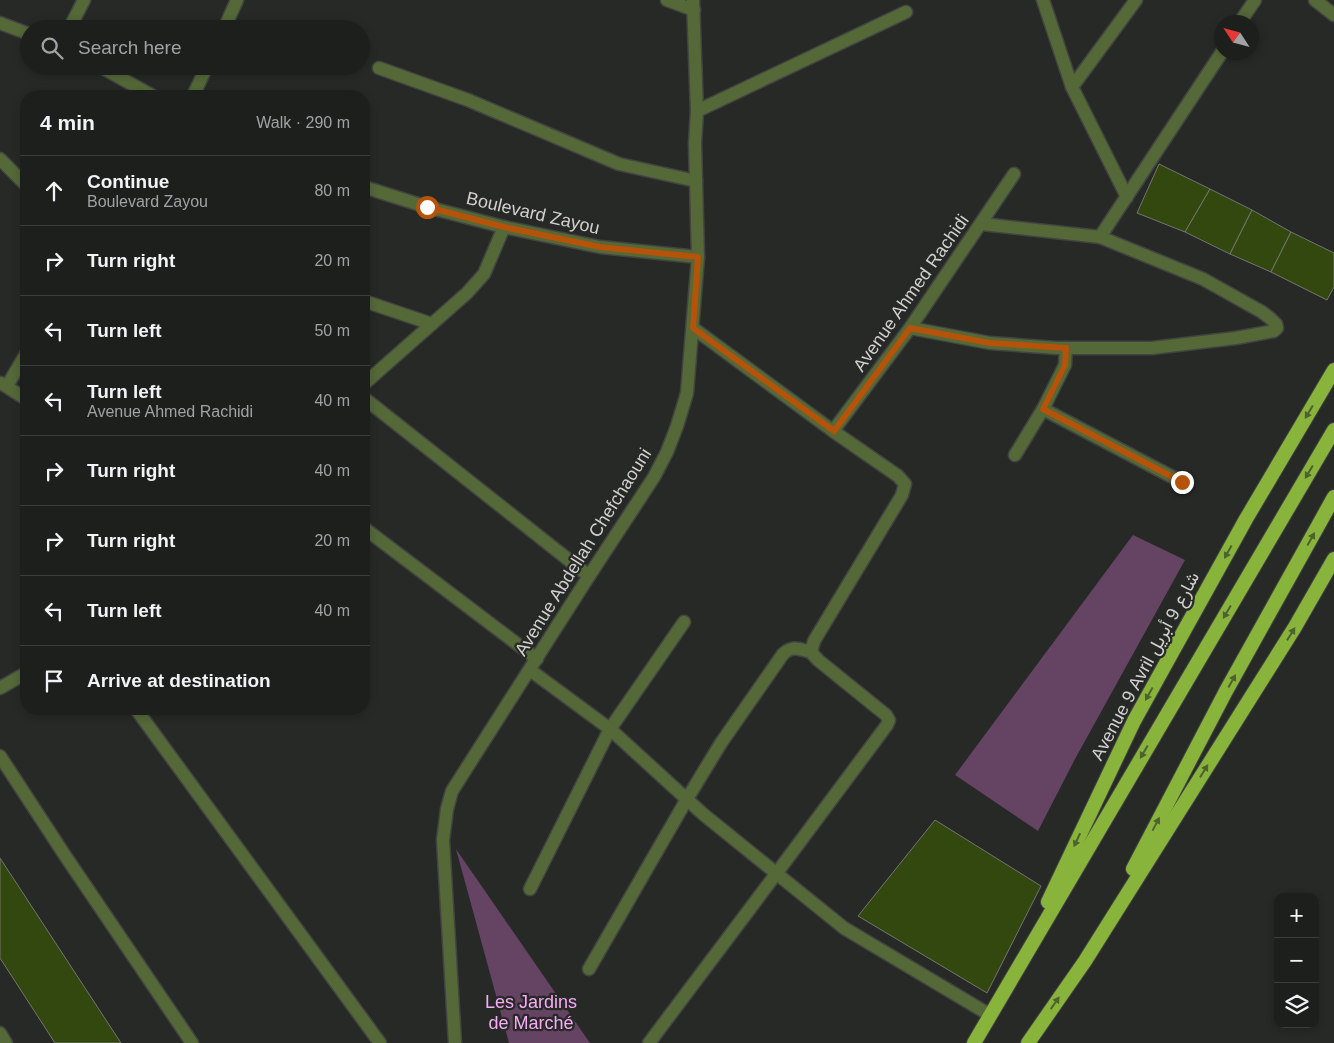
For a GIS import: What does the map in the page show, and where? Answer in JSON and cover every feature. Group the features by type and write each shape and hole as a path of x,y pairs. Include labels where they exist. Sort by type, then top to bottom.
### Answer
{"highway":[{"name":"Avenue 9 Avril شارع 9 أبريل","path":"1007,989 1134,721 1246,519 1334,370"},
{"name":"Avenue 9 Avril شارع 9 أبريل","path":"974,1043 1334,430"},
{"path":"1085,961 1226,692 1334,497"},
{"path":"1028,1043 1085,961 1295,627 1334,559"}],"street":[{"path":"74,20 84,0"},
{"path":"228,20 237,0"},
{"path":"666,0 694,5"},
{"path":"1043,0 1072,87 1127,197"},
{"path":"1072,87 1136,0"},
{"path":"1245,15 1255,0"},
{"path":"1315,0 1334,15"},
{"name":"Avenue Abdellah Chefchaouni","path":"456,1043 443,840 446,810 452,791 654,477 667,452 687,393 698,257 694,5"},
{"path":"697,111 906,12"},
{"path":"0,23 20,31"},
{"path":"1100,237 1217,60"},
{"path":"379,68 468,100 619,164 696,181"},
{"path":"115,75 142,90"},
{"path":"196,90 203,75"},
{"path":"0,159 20,179"},
{"name":"Avenue Ahmed Rachidi","path":"834,431 910,328 1014,174"},
{"name":"Boulevard Zayou","path":"370,189 427,207 504,227 600,247 698,257"},
{"path":"910,328 990,343 1066,348 1152,348 1274,332 1277,328 1276,324 1262,312 1203,279 1100,237 982,224"},
{"path":"370,379 467,293 484,274 504,227"},
{"path":"370,303 432,324"},
{"path":"693,328 898,476 904,484 902,495 814,641 811,652"},
{"path":"1015,455 1043,409 1065,365 1066,348"},
{"path":"20,362 3,384 20,394"},
{"path":"370,403 589,576"},
{"path":"1043,409 1182,482"},
{"path":"370,533 534,665 610,729 703,814 844,928 990,1015"},
{"path":"530,889 610,729 684,622"},
{"path":"589,969 687,799 722,743 783,654 793,648 811,652 818,660 886,715 889,720 887,725 648,1043"},
{"path":"0,688 20,676"},
{"path":"140,715 380,1043"},
{"path":"0,756 192,1043"},
{"path":"0,1033 6,1043"}],"green space":[{"path":"1133,535 1185,560 1075,759 1038,831 955,775"},
{"name":"Les Jardins de Marché","path":"456,849 590,1043 509,1043"}],"building":[{"path":"1159,164 1210,189 1185,232 1137,213"},
{"path":"1210,189 1252,210 1230,254 1185,232"},
{"path":"1252,210 1291,232 1271,272 1230,254"},
{"path":"1291,232 1334,253 1334,287 1327,300 1271,272"},
{"path":"935,820 1041,886 987,993 858,916"},
{"path":"0,858 121,1043 55,1043 0,958"}],"route":[{"path":"427,207 504,227 600,247 698,257 693,328 834,431 910,328 990,343 1066,348 1065,365 1043,409 1182,482"}]}
